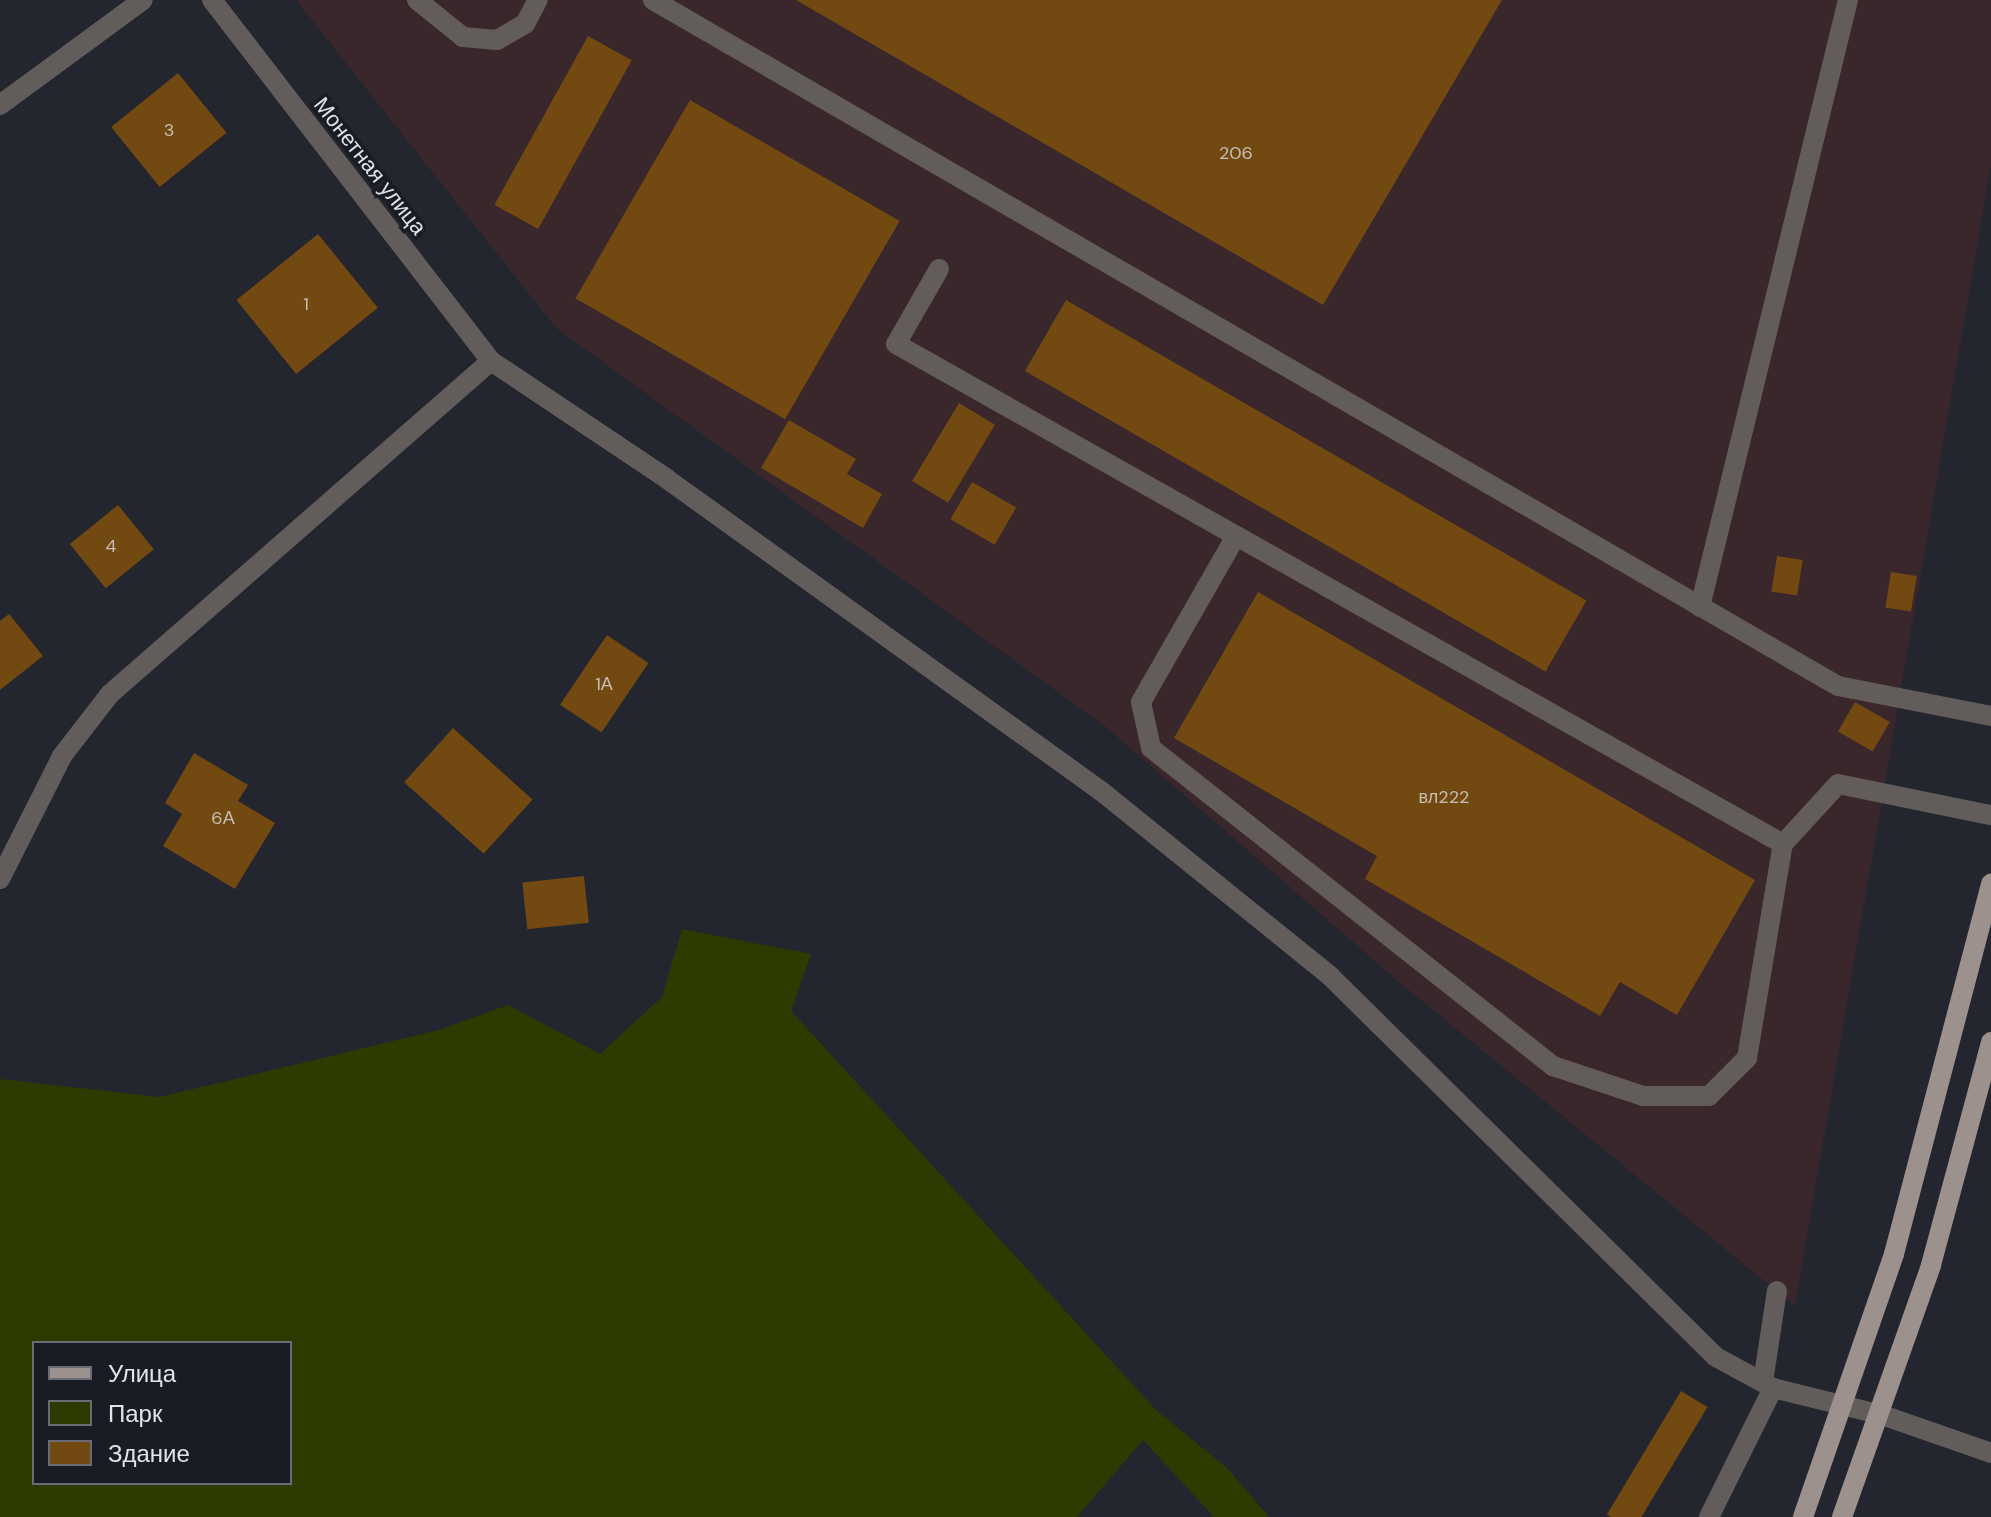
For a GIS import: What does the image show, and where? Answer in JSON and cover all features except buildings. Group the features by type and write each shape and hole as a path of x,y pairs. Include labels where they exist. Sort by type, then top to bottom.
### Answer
{"main road":[{"path":"1803,1517 1845,1405 1899,1239 1991,884"},
{"path":"1842,1517 1882,1415 1931,1265 1991,1042"}],"street":[{"path":"0,105 143,0"},
{"name":"Монетная улица","path":"212,0 491,361 667,479 1101,791 1330,976 1716,1357 1768,1385 1882,1415 1991,1453"},
{"path":"417,0 463,37 497,40 525,24 538,0"},
{"path":"653,0 1838,686 1991,716"},
{"path":"1700,607 1848,0"},
{"path":"939,269 896,344 1783,844"},
{"path":"0,879 62,756 110,694 491,361"},
{"path":"1236,536 1141,702 1151,748 1553,1066 1643,1096 1709,1096 1747,1058 1783,844 1838,784 1991,815"},
{"path":"1709,1517 1768,1385 1777,1291"}],"shaded area":[{"path":"296,0 1991,0 1991,165 1795,1306 1399,982 1106,727 556,328"}],"green space":[{"path":"682,929 811,954 791,1011 1156,1410 1227,1468 1269,1517 1214,1517 1143,1440 1077,1517 0,1517 0,1079 160,1097 439,1030 508,1005 600,1054 662,997"}]}
